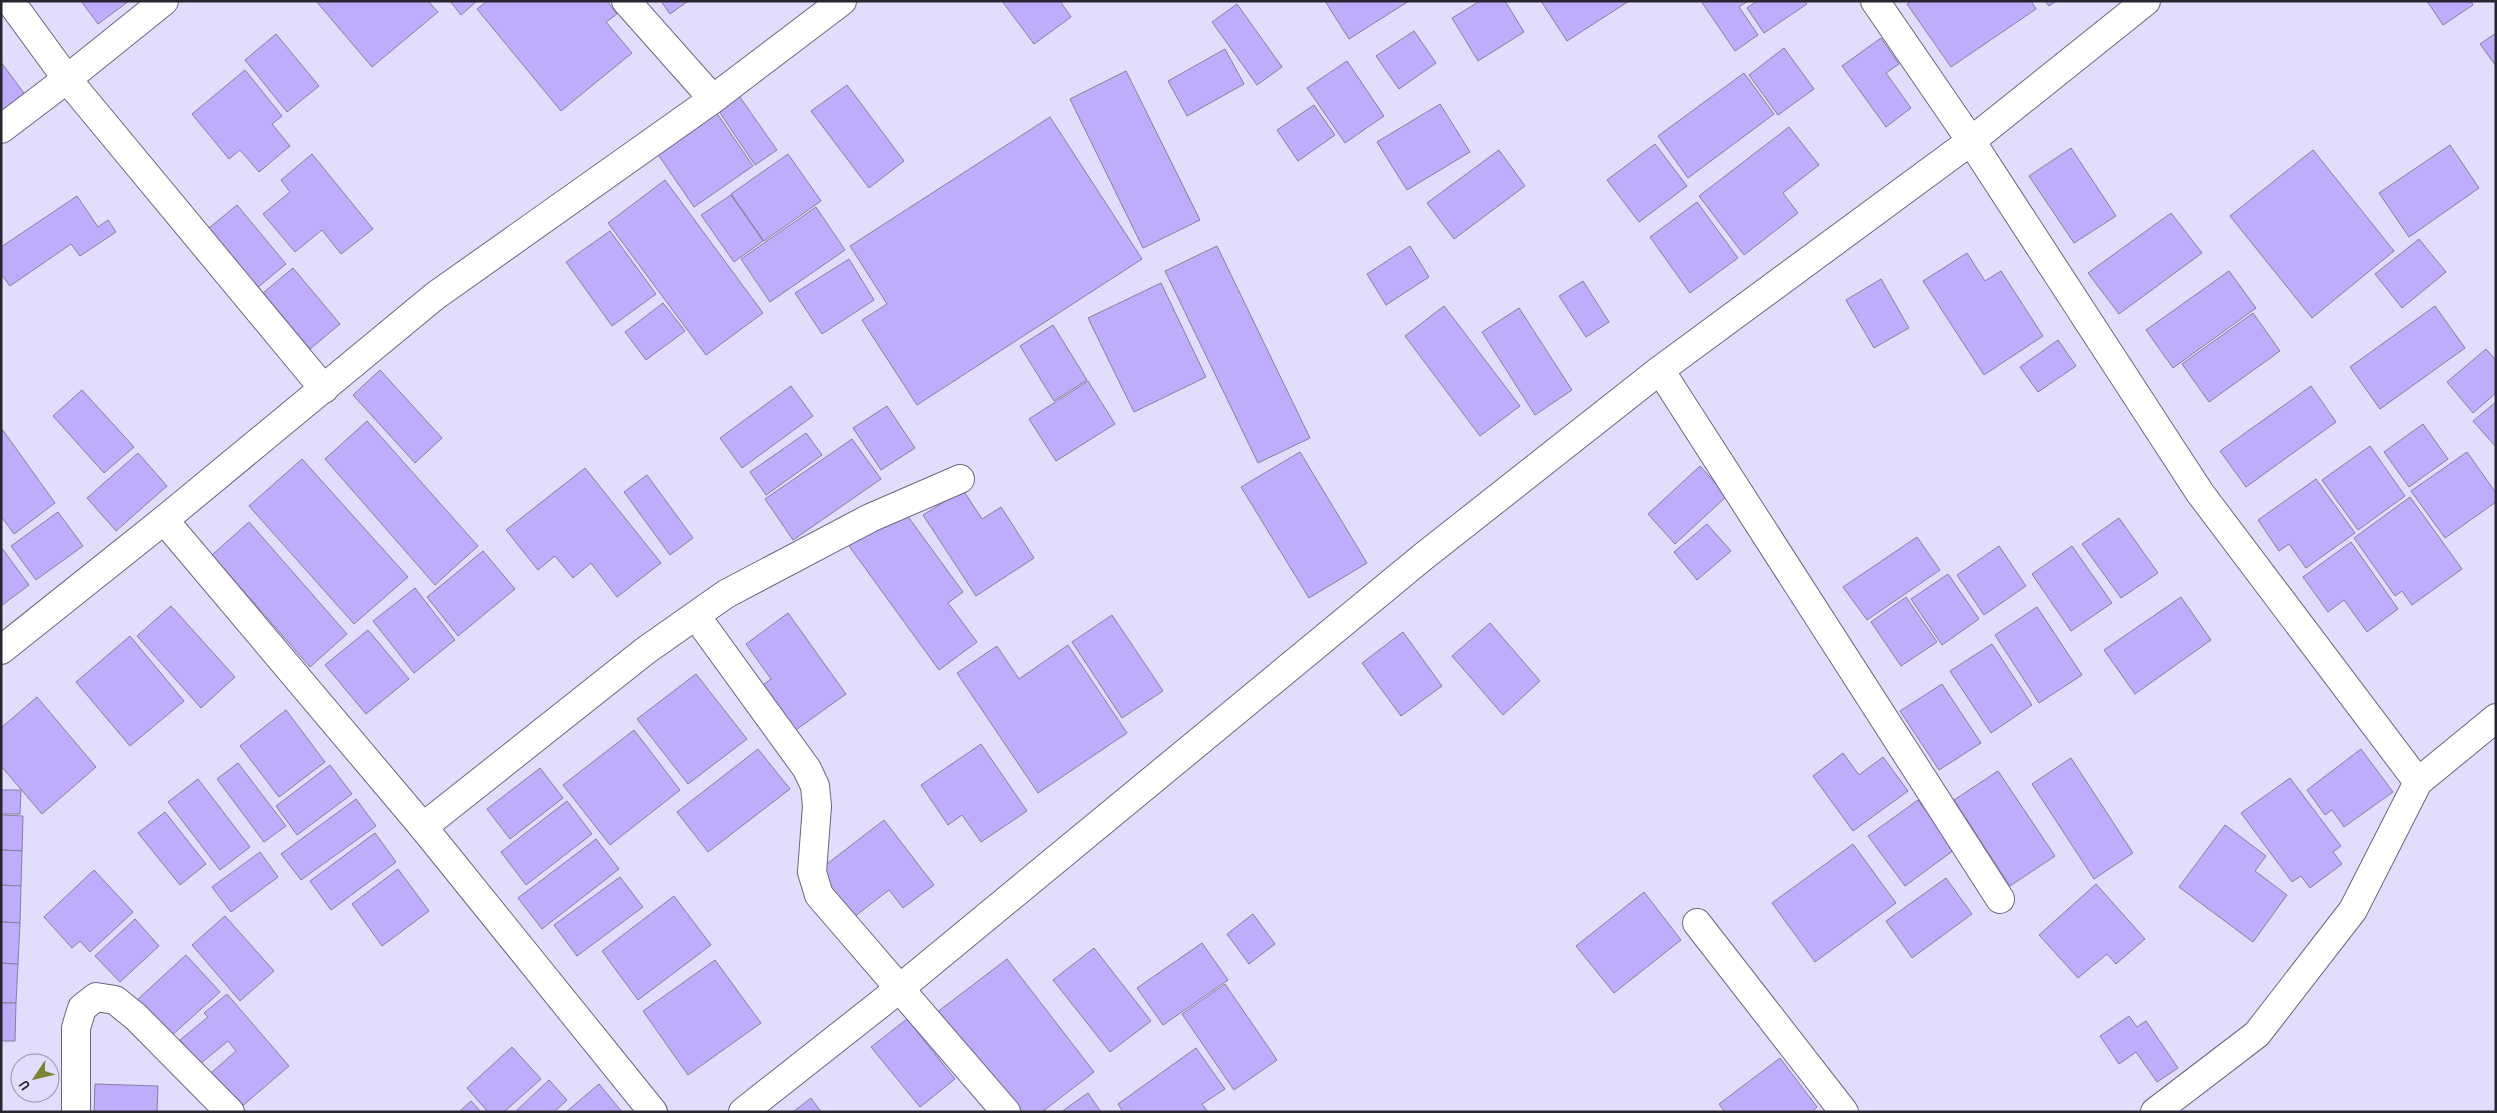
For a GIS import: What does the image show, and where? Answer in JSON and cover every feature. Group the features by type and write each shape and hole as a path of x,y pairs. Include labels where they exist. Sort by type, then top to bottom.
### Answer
{"street":[{"path":"10,1 67,79 324,389"},
{"path":"1,129 164,1"},
{"path":"626,1 714,98"},
{"path":"1,650 164,520 436,296 714,98 842,1"},
{"path":"1875,1 1972,141 2200,493 2418,782"},
{"path":"743,1112 899,990 1424,556 1660,370 1972,141 2146,1"},
{"path":"1660,370 2000,900"},
{"path":"423,827 645,651 726,594 870,518 960,479"},
{"path":"164,520 423,827 653,1112"},
{"path":"696,616 807,769 815,786 817,806 812,872 819,895 1006,1112"},
{"path":"2155,1112 2257,1034 2353,910 2418,782 2496,718"},
{"path":"1697,923 1844,1112"},
{"path":"76,1112 76,1028 82,1008 96,997 115,1000 136,1017 230,1112"}],"building":[{"path":"81,1 129,1 98,24"},
{"path":"316,1 428,1 438,12 372,67"},
{"path":"450,1 477,1 461,15"},
{"path":"487,1 607,1 617,14 606,22 632,53 561,111 477,9"},
{"path":"661,1 688,1 670,14"},
{"path":"1002,1 1060,1 1071,17 1034,44"},
{"path":"1325,1 1409,1 1349,39"},
{"path":"1480,1 1505,1 1524,32 1478,61 1452,18"},
{"path":"1541,1 1629,1 1567,41"},
{"path":"1701,1 1748,1 1739,7 1758,35 1735,51"},
{"path":"1757,1 1805,1 1807,4 1764,33 1747,8"},
{"path":"1911,1 2031,1 2036,9 1951,67 1907,4"},
{"path":"2045,1 2056,1 2049,6"},
{"path":"2427,1 2471,1 2473,5 2443,25"},
{"path":"1237,4 1282,67 1257,85 1212,22"},
{"path":"1414,31 1436,63 1399,89 1376,56"},
{"path":"2496,33 2496,66 2480,44"},
{"path":"276,34 319,86 287,112 245,60"},
{"path":"1881,38 1899,64 1886,73 1911,108 1886,127 1842,66"},
{"path":"1784,48 1814,89 1778,115 1749,75"},
{"path":"1225,49 1244,84 1187,116 1168,81"},
{"path":"1347,61 1384,116 1345,143 1307,88"},
{"path":"1,62 26,96 1,113"},
{"path":"245,70 282,116 272,124 290,146 259,172 240,150 229,159 192,114"},
{"path":"1126,71 1200,220 1143,248 1070,99"},
{"path":"1744,73 1774,114 1688,178 1658,136"},
{"path":"847,85 904,161 869,188 811,111"},
{"path":"737,93 777,150 755,165 716,107"},
{"path":"1440,104 1470,152 1407,190 1377,142"},
{"path":"1314,105 1335,135 1298,161 1277,130"},
{"path":"714,109 753,166 694,207 655,150"},
{"path":"1050,117 1142,259 917,405 862,320 887,304 850,246"},
{"path":"1789,127 1819,165 1783,193 1798,213 1744,255 1699,196"},
{"path":"1655,144 1687,186 1639,222 1607,180"},
{"path":"2450,145 2479,188 2409,237 2379,193"},
{"path":"2071,148 2116,216 2074,243 2029,176"},
{"path":"1499,150 1525,186 1454,239 1427,203"},
{"path":"2313,150 2394,251 2312,318 2230,216"},
{"path":"312,154 373,229 341,254 322,230 295,252 263,214 290,192 281,180"},
{"path":"788,154 821,201 764,241 731,194"},
{"path":"665,180 763,313 706,355 608,223"},
{"path":"731,195 763,241 734,262 701,215"},
{"path":"77,196 98,227 108,220 116,232 80,256 71,244 10,286 1,274 1,247"},
{"path":"1697,202 1738,258 1690,293 1650,237"},
{"path":"237,205 286,264 257,288 209,228"},
{"path":"816,207 845,250 770,302 741,259"},
{"path":"2171,213 2202,253 2119,314 2088,273"},
{"path":"610,231 656,294 612,326 566,262"},
{"path":"2419,239 2446,272 2402,308 2375,274"},
{"path":"1217,246 1310,438 1258,463 1165,271"},
{"path":"1410,246 1429,277 1386,305 1367,274"},
{"path":"1967,253 1985,281 2001,271 2043,336 1984,375 1923,281"},
{"path":"849,259 874,300 822,334 795,293"},
{"path":"293,268 340,324 310,349 263,293"},
{"path":"2229,271 2256,308 2173,368 2146,330"},
{"path":"1881,279 1909,328 1874,348 1846,300"},
{"path":"1583,281 1609,322 1586,337 1559,296"},
{"path":"1161,283 1206,377 1134,412 1088,318"},
{"path":"663,303 685,331 646,360 625,332"},
{"path":"1444,306 1520,406 1480,436 1405,336"},
{"path":"2435,306 2465,348 2380,409 2350,367"},
{"path":"1519,308 1572,390 1535,415 1482,332"},
{"path":"2253,313 2280,351 2209,402 2182,364"},
{"path":"1053,325 1087,380 1054,401 1020,346"},
{"path":"2058,340 2076,366 2038,392 2020,367"},
{"path":"2486,349 2496,360 2496,393 2473,413 2447,382"},
{"path":"380,370 442,438 415,463 353,395"},
{"path":"1088,381 1115,424 1056,461 1029,419"},
{"path":"791,386 813,416 742,468 720,438"},
{"path":"2311,386 2336,422 2246,487 2220,451"},
{"path":"82,390 134,447 104,473 53,416"},
{"path":"2496,402 2496,447 2473,421"},
{"path":"887,406 915,448 881,470 853,428"},
{"path":"367,421 478,546 435,585 325,459"},
{"path":"2423,424 2448,459 2409,487 2384,452"},
{"path":"2,429 55,503 14,534 1,516"},
{"path":"806,433 822,455 766,495 750,472"},
{"path":"852,439 881,479 793,540 765,499"},
{"path":"2370,446 2405,496 2358,530 2322,480"},
{"path":"1300,452 1367,563 1309,598 1241,487"},
{"path":"2467,452 2496,493 2496,502 2445,538 2411,491"},
{"path":"138,453 167,486 116,531 87,498"},
{"path":"302,459 408,577 354,624 249,506"},
{"path":"1700,466 1727,496 1675,544 1648,514"},
{"path":"585,468 661,563 617,597 591,563 573,578 555,556 538,570 506,530"},
{"path":"647,475 693,538 670,555 624,492"},
{"path":"2316,479 2355,533 2306,568 2289,544 2279,551 2258,520"},
{"path":"963,490 982,519 1001,507 1034,558 976,596 923,515"},
{"path":"2410,497 2462,569 2412,605 2402,591 2395,596 2354,538"},
{"path":"901,507 963,592 948,603 977,642 939,670 849,546"},
{"path":"58,512 83,546 36,580 11,546"},
{"path":"2119,518 2158,573 2121,598 2082,544"},
{"path":"249,522 347,634 310,667 212,555"},
{"path":"1707,524 1731,551 1697,580 1674,552"},
{"path":"1917,537 1940,570 1867,620 1843,587"},
{"path":"2351,542 2398,609 2367,632 2344,600 2328,612 2303,577"},
{"path":"1999,546 2026,586 1984,615 1957,575"},
{"path":"2072,546 2112,603 2071,631 2032,574"},
{"path":"1,547 29,585 1,606"},
{"path":"483,551 515,589 458,636 427,597"},
{"path":"1948,574 1979,619 1942,645 1911,599"},
{"path":"415,588 455,640 414,673 373,621"},
{"path":"1906,597 1937,642 1901,666 1871,622"},
{"path":"2181,597 2211,640 2135,694 2104,650"},
{"path":"171,606 235,677 201,708 137,636"},
{"path":"2037,607 2082,675 2039,703 1995,635"},
{"path":"788,613 846,694 786,737 753,692 771,679 746,644"},
{"path":"1112,615 1163,691 1122,718 1072,642"},
{"path":"1490,623 1540,681 1503,715 1452,656"},
{"path":"368,630 409,679 366,714 325,665"},
{"path":"1403,632 1442,686 1401,716 1362,663"},
{"path":"130,636 184,701 130,746 76,682"},
{"path":"1992,644 2032,705 1991,733 1950,671"},
{"path":"1068,645 1127,733 1038,793 957,673 997,646 1019,679"},
{"path":"696,674 747,739 688,784 637,719"},
{"path":"1942,684 1981,743 1939,770 1900,711"},
{"path":"37,697 96,767 42,814 1,766 1,728"},
{"path":"286,710 325,762 279,797 240,746"},
{"path":"634,730 680,790 610,845 563,785"},
{"path":"981,744 1027,811 981,842 962,815 948,825 921,785"},
{"path":"758,749 790,789 708,852 677,812"},
{"path":"2361,749 2393,792 2344,827 2332,810 2325,815 2307,790"},
{"path":"1843,753 1859,775 1883,757 1908,791 1853,831 1813,776"},
{"path":"2071,758 2133,853 2094,879 2032,784"},
{"path":"238,763 286,826 264,842 217,779"},
{"path":"330,765 352,794 297,835 276,806"},
{"path":"540,768 563,798 510,839 487,809"},
{"path":"1998,771 2055,856 2010,886 1954,800"},
{"path":"2290,778 2341,846 2333,852 2342,864 2310,888 2301,876 2292,882 2241,813"},
{"path":"198,779 250,847 220,870 168,802"},
{"path":"1,790 21,790 20,814 1,814"},
{"path":"356,799 376,826 301,880 281,854"},
{"path":"1918,800 1954,850 1905,886 1868,836"},
{"path":"567,801 592,834 526,885 501,852"},
{"path":"165,812 206,864 180,885 138,833"},
{"path":"1,815 23,816 22,851 1,850"},
{"path":"884,820 934,885 903,908 889,890 850,920 814,874"},
{"path":"2225,825 2266,856 2255,871 2287,895 2253,942 2179,887"},
{"path":"375,833 396,862 331,910 310,881"},
{"path":"596,839 619,869 542,929 518,898"},
{"path":"1853,844 1896,903 1815,962 1772,903"},
{"path":"1,850 22,851 21,886 1,885"},
{"path":"260,852 278,877 231,912 212,887"},
{"path":"398,869 429,911 382,946 352,904"},
{"path":"94,870 133,912 90,952 80,941 72,948 44,917"},
{"path":"620,877 643,907 577,956 554,925"},
{"path":"1946,878 1972,914 1912,958 1886,921"},
{"path":"2096,884 2145,939 2116,964 2107,954 2078,978 2039,935"},
{"path":"1,885 21,886 20,923 1,922"},
{"path":"1644,892 1681,940 1614,993 1576,946"},
{"path":"674,896 711,945 638,1000 602,951"},
{"path":"1253,914 1275,944 1249,964 1227,934"},
{"path":"225,916 274,971 240,1001 192,945"},
{"path":"135,919 159,946 120,982 95,956"},
{"path":"1,922 20,923 18,964 1,963"},
{"path":"1202,943 1228,980 1163,1025 1137,988"},
{"path":"1094,948 1151,1021 1110,1052 1053,980"},
{"path":"186,955 220,992 170,1037 137,1000"},
{"path":"1007,959 1094,1072 1042,1112 1012,1112 936,1013"},
{"path":"715,960 761,1023 688,1075 643,1011"},
{"path":"1,963 18,964 16,1003 1,1003"},
{"path":"1225,984 1277,1060 1234,1090 1182,1014"},
{"path":"227,994 289,1066 240,1108 211,1073 236,1051 228,1041 200,1064 180,1040 208,1017 204,1013"},
{"path":"1,1003 16,1003 15,1041 1,1041"},
{"path":"2129,1016 2137,1027 2146,1021 2178,1068 2157,1082 2136,1052 2119,1064 2100,1036"},
{"path":"907,1019 955,1079 920,1107 871,1047"},
{"path":"512,1047 541,1079 504,1112 488,1112 467,1088"},
{"path":"1196,1048 1225,1089 1202,1104 1208,1112 1123,1112 1118,1104"},
{"path":"1780,1058 1817,1107 1812,1112 1725,1112 1719,1104"},
{"path":"549,1080 567,1100 554,1112 515,1112"},
{"path":"95,1084 158,1086 157,1112 94,1112"},
{"path":"599,1084 622,1112 566,1112"},
{"path":"1088,1093 1101,1112 1061,1112"},
{"path":"811,1098 821,1112 793,1112"},
{"path":"471,1101 481,1112 459,1112"}]}
